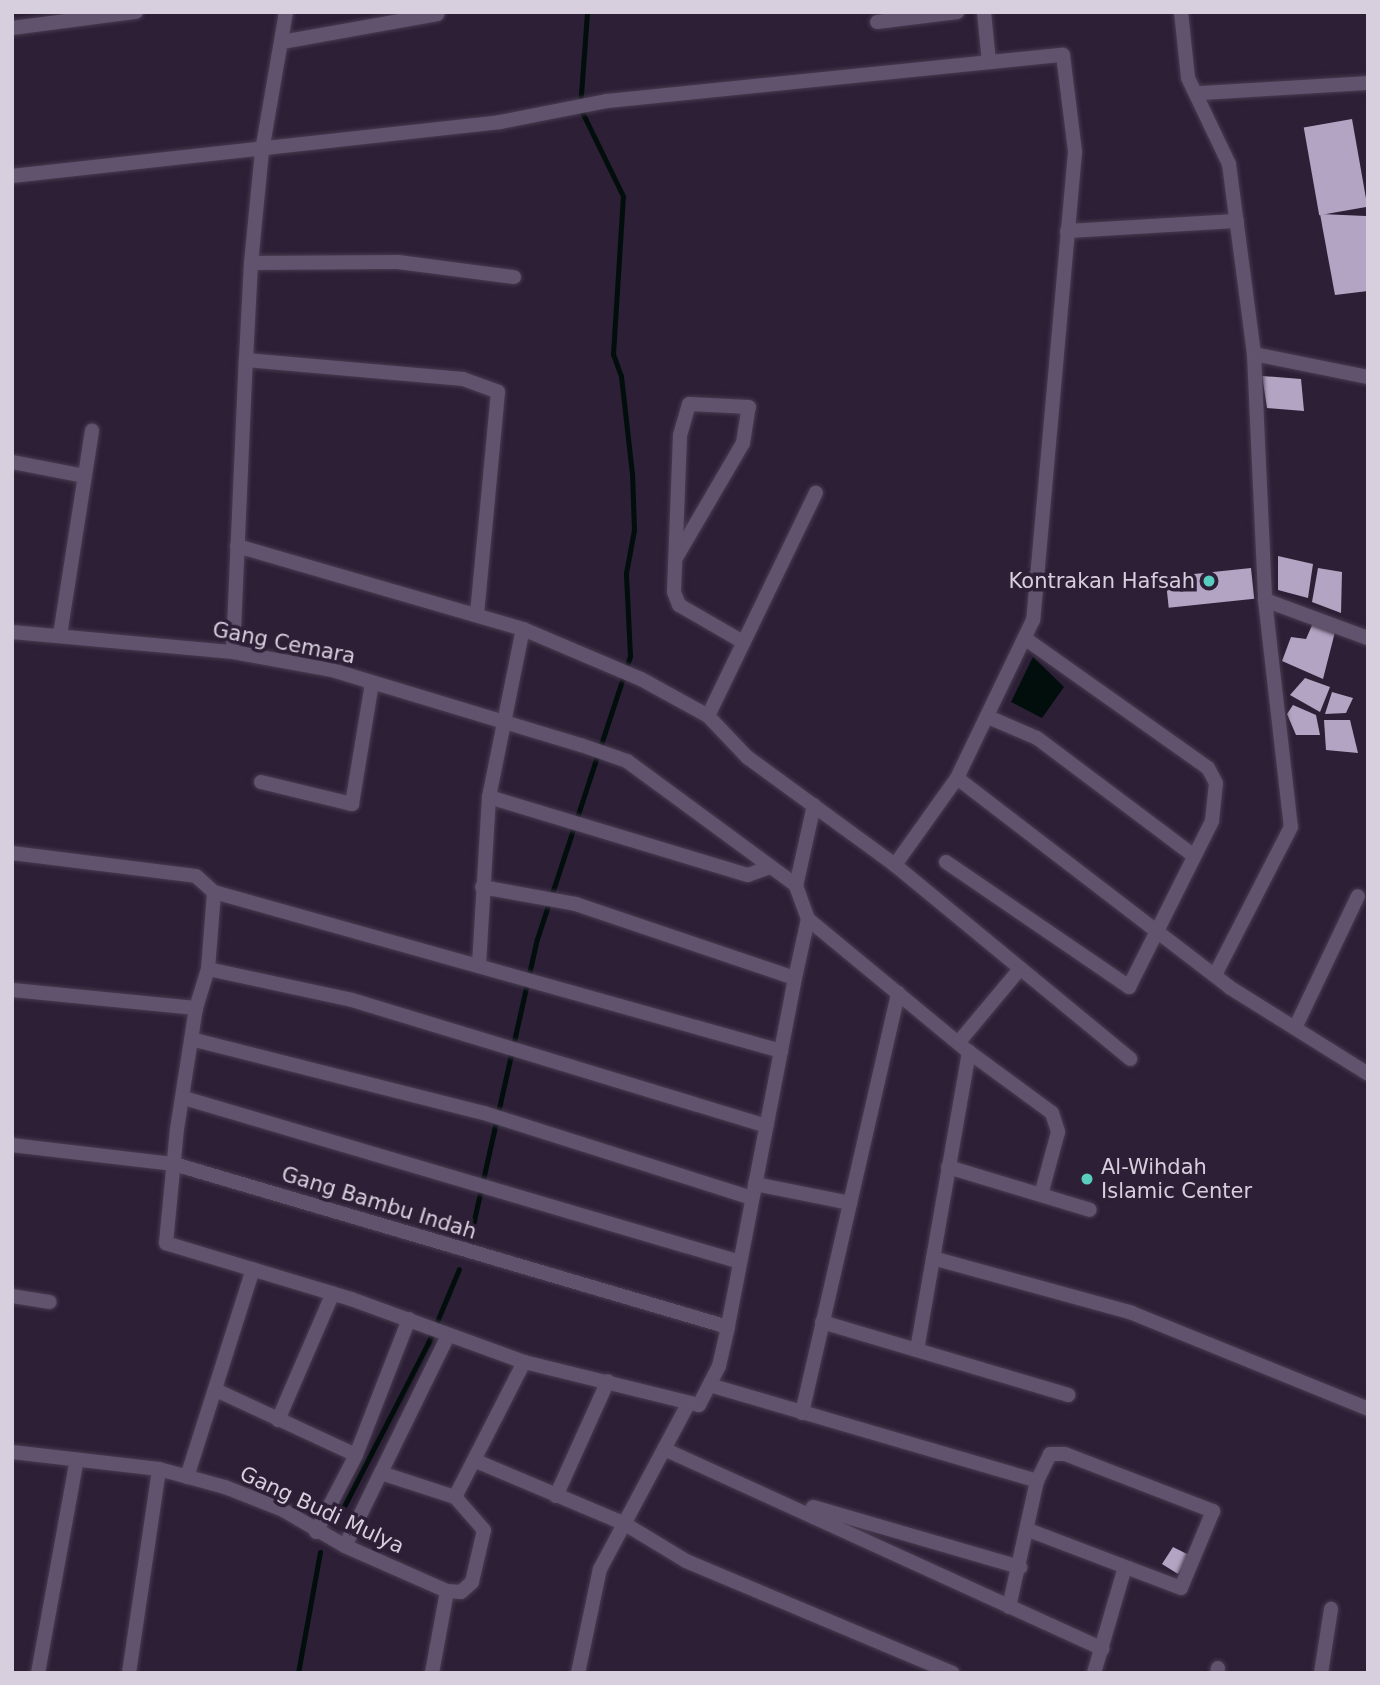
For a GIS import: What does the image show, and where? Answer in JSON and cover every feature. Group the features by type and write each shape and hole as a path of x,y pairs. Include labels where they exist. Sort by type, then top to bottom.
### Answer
{"street":[{"path":"12,29 136,12"},
{"path":"233,652 251,263 262,151 286,12"},
{"path":"877,22 957,12"},
{"path":"984,12 989,62"},
{"path":"1181,12 1188,78 1200,93 1229,164 1237,221 1254,354 1265,600 1291,827 1215,975"},
{"path":"282,43 438,13"},
{"path":"12,176 262,151 500,122 565,106 607,101 1063,55 1075,152 1027,640 957,778 895,865"},
{"path":"1200,93 1368,83"},
{"path":"1067,231 1237,221"},
{"path":"251,263 398,262 514,277"},
{"path":"1254,354 1368,377"},
{"path":"246,360 463,379 498,392 477,615"},
{"path":"677,556 743,443 749,407 689,404 680,436 677,556 677,603 743,642"},
{"path":"60,635 92,430"},
{"path":"12,462 85,476"},
{"path":"708,716 816,493"},
{"path":"237,546 295,559 523,629 641,679 708,716 747,757 895,865 1130,1059"},
{"path":"1265,600 1368,638"},
{"path":"479,965 481,887 489,797 506,726 523,629"},
{"name":"Gang Cemara","path":"12,632 233,652 372,683 628,761 796,885"},
{"path":"946,862 1124,988 1133,984 1193,855 1212,821 1217,798 1212,773 1027,640"},
{"path":"261,782 352,804 372,683"},
{"path":"988,717 1037,738 1193,855"},
{"path":"957,778 1215,975 1368,1074"},
{"path":"489,797 595,826 748,875 770,867"},
{"path":"814,805 796,885 808,919 963,1048 1057,1118 1041,1195"},
{"path":"12,853 188,874 205,879 214,892 208,969 196,1008 195,1040 174,1164 166,1243 333,1293 415,1323 442,1336 524,1362 608,1381 687,1406 699,1405 712,1386 728,1327 808,919"},
{"path":"481,887 532,894 576,905 795,978"},
{"path":"214,892 546,981 781,1051"},
{"path":"1295,1028 1358,895"},
{"path":"208,969 352,1000 766,1126"},
{"path":"917,1350 948,1167 963,1048 1019,970"},
{"path":"12,990 196,1008"},
{"path":"802,1413 898,993"},
{"path":"195,1040 484,1114 754,1191 850,1203"},
{"path":"184,1098 467,1178 740,1262"},
{"name":"Gang Bambu Indah","path":"12,1144 174,1164 728,1327"},
{"path":"948,1167 1090,1210"},
{"path":"933,1258 1132,1313 1368,1409"},
{"path":"187,1477 218,1391 228,1335 253,1269"},
{"path":"278,1420 333,1293"},
{"path":"12,1296 50,1302"},
{"path":"822,1322 1068,1395"},
{"path":"316,1532 356,1455 415,1323"},
{"path":"345,1546 442,1336"},
{"path":"455,1497 476,1461 524,1362"},
{"path":"556,1496 608,1381"},
{"path":"712,1386 1037,1481"},
{"path":"218,1391 356,1455"},
{"path":"578,1673 600,1569 687,1406"},
{"path":"664,1449 770,1495 1102,1649"},
{"name":"Gang Budi Mulya","path":"12,1452 76,1463 159,1469 187,1477 283,1510 316,1532 447,1591"},
{"path":"1009,1607 1037,1481 1049,1456 1060,1453 1213,1511 1181,1588 1028,1530"},
{"path":"476,1461 625,1524 686,1561 953,1673"},
{"path":"38,1673 76,1463"},
{"path":"129,1673 159,1469"},
{"path":"381,1473 455,1497 484,1530 482,1555 470,1586 447,1591 432,1673"},
{"path":"770,1495 1020,1567"},
{"path":"1094,1673 1125,1567"},
{"path":"1321,1673 1331,1609"}],"shaded area":[{"path":"1033,657 1064,687 1042,718 1011,702"}],"building":[{"path":"1352,119 1367,207 1319,215 1304,128"},
{"path":"1320,214 1366,216 1368,291 1335,295"},
{"path":"1262,376 1301,379 1304,411 1267,408"},
{"path":"1278,556 1313,564 1308,598 1278,590"},
{"name":"Kontrakan Hafsah","path":"1251,568 1254,599 1169,608 1165,577"},
{"path":"1318,568 1342,572 1341,613 1312,602"},
{"path":"1313,623 1335,632 1323,679 1282,661 1291,637 1306,639"},
{"path":"1305,678 1330,687 1320,712 1290,695"},
{"path":"1332,692 1353,698 1346,713 1325,714"},
{"path":"1293,705 1316,715 1320,735 1296,735 1287,714"},
{"path":"1324,720 1350,720 1358,753 1326,750"},
{"path":"1173,1547 1191,1556 1178,1574 1162,1564"}],"waterway":[{"path":"470,1238 537,939 630,656 626,573 634,530 632,474 621,376 613,354 623,196 580,108 587,12"},
{"path":"338,1518 428,1343 459,1269"},
{"path":"298,1673 320,1552"}],"place":[{"name":"Kontrakan Hafsah","path":"1209,581"},
{"name":"Al-Wihdah Islamic Center","path":"1087,1179"}]}
